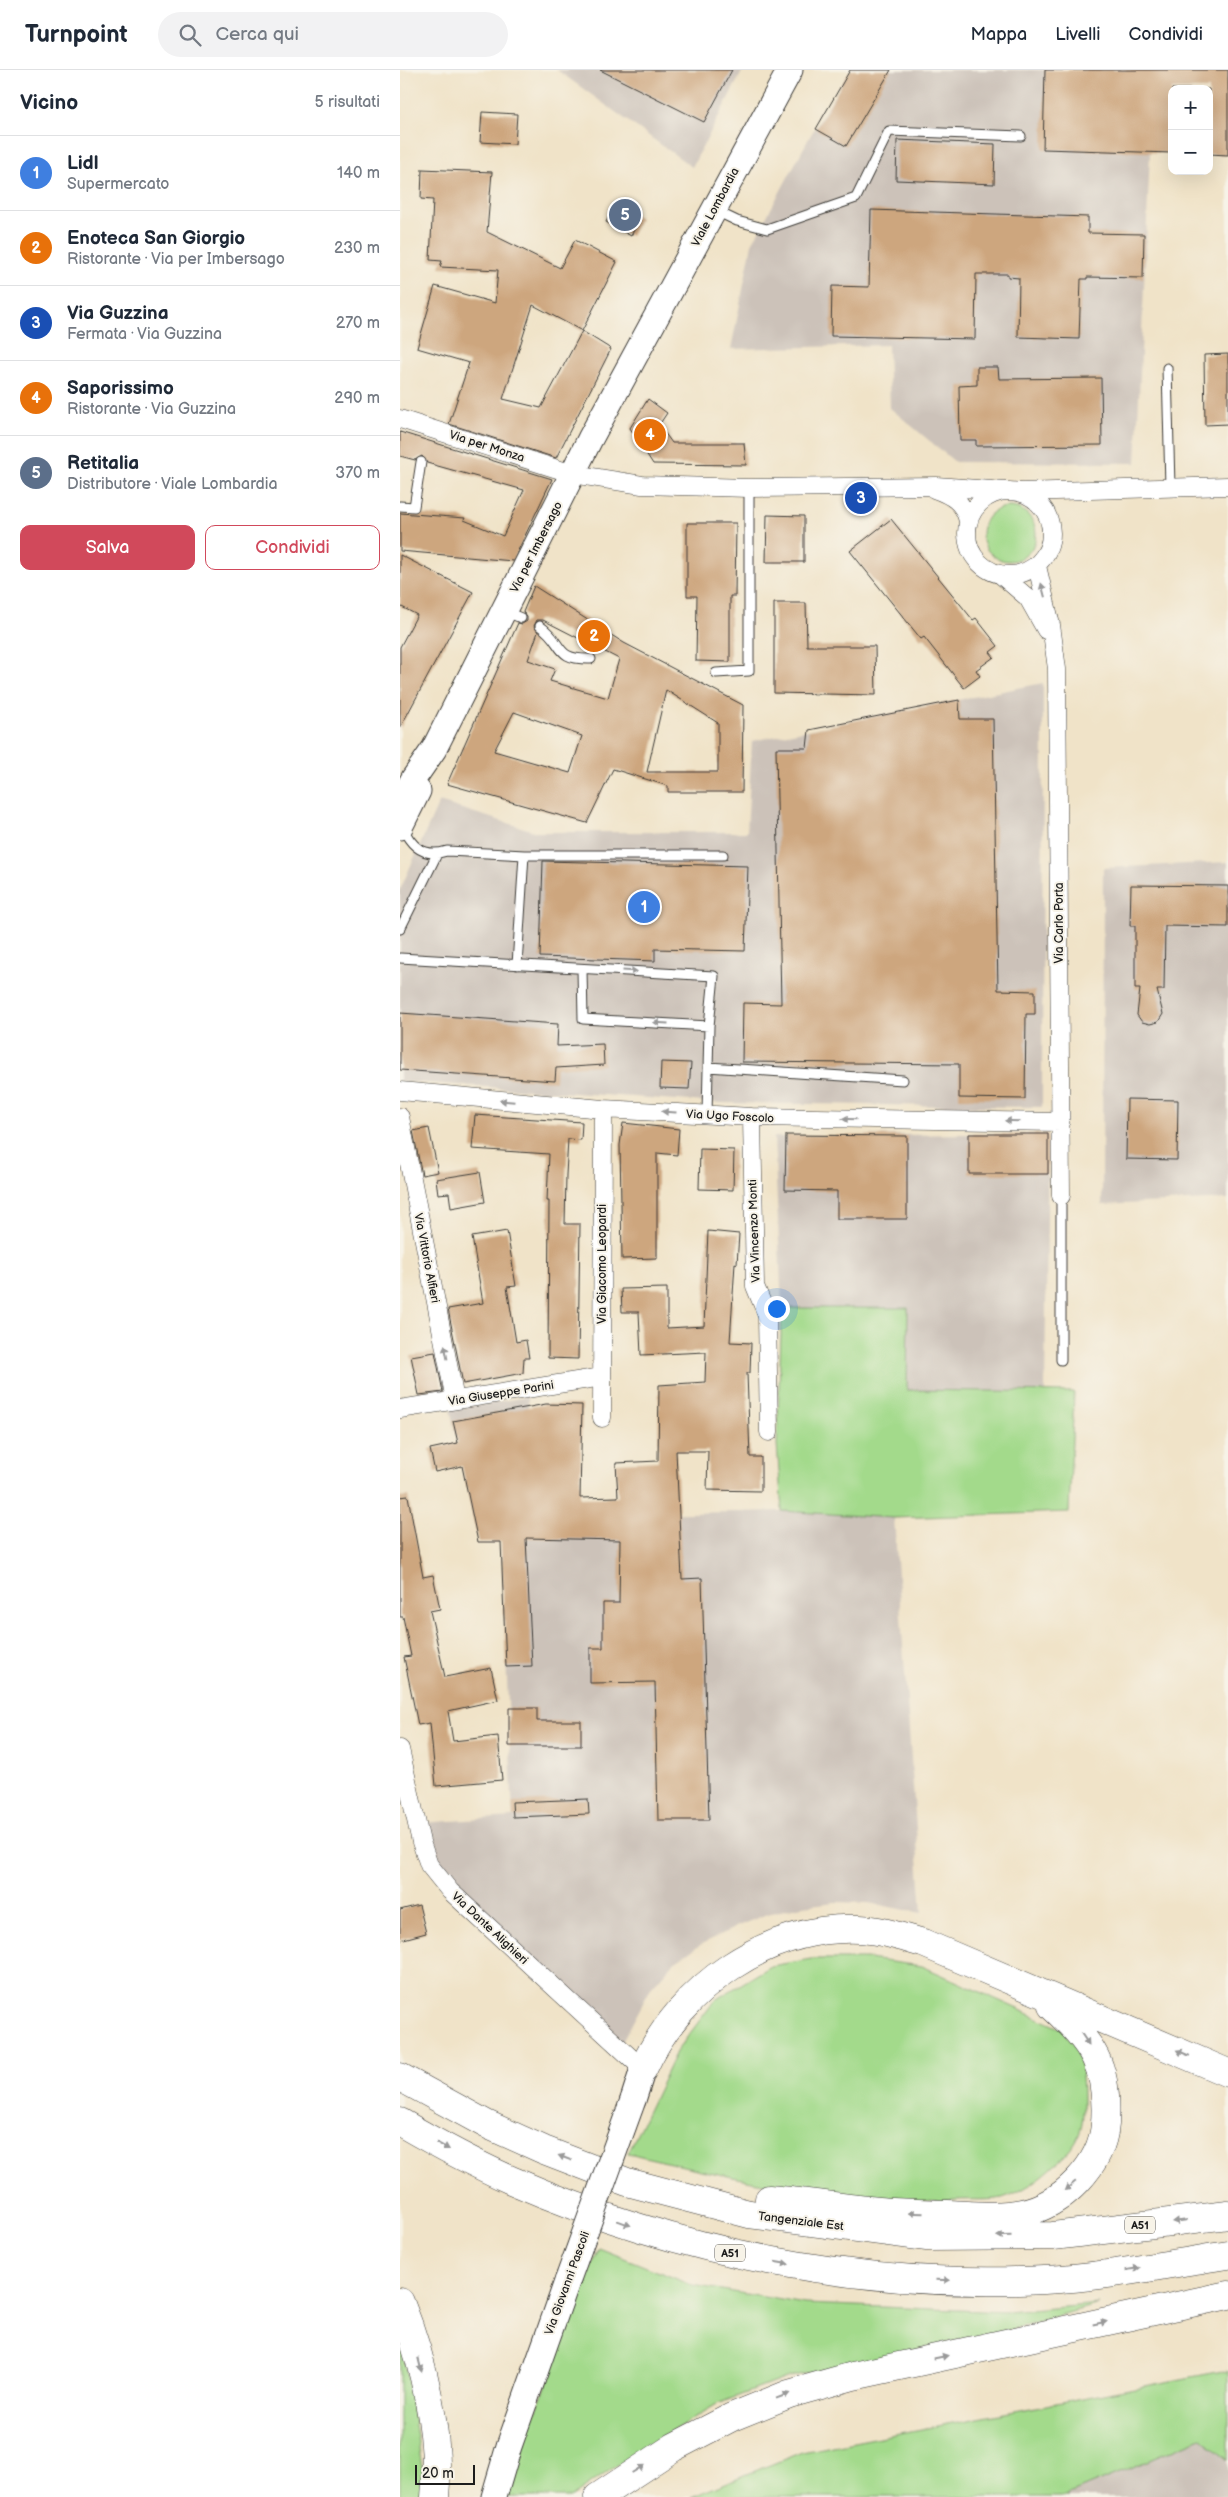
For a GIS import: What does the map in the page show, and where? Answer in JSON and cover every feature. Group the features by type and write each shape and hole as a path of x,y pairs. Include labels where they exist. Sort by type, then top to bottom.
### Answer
{"highway":[{"path":"643,2069 652,2050 675,2017 722,1971 764,1948 807,1934 858,1929 880,1931 922,1943 1228,2073"},
{"path":"663,2191 813,2202 879,2211 994,2216 1023,2213 1046,2204 1074,2185 1090,2166 1104,2131 1107,2099 1097,2056 1080,2032 1038,1993"},
{"name":"Tangenziale Est","path":"400,2077 514,2138 627,2182 749,2214 927,2237 1052,2236 1228,2215"},
{"name":"A51","path":"400,2122 510,2179 637,2228 722,2251 814,2268 904,2278 1044,2280 1085,2277 1228,2255"},
{"path":"598,2497 674,2447 732,2417 788,2394 853,2376 1228,2295"},
{"path":"400,2302 427,2391 435,2466 435,2497"}],"main road":[{"name":"Viale Lombardia","path":"641,346 790,70"},
{"name":"Via per Imbersago","path":"400,819 414,778 434,749 512,615 574,474 641,346"},
{"name":"Via Giovanni Pascoli","path":"494,2497 509,2446 643,2069"}],"street":[{"name":"Via per Monza","path":"400,419 426,433 574,474 642,485 749,488 976,487 1013,492 1040,493 1084,489 1228,486"},
{"path":"921,486 953,497 966,510 968,521 966,537 970,552 981,565 994,574 1024,573 1037,566 1050,546 1052,536 1050,521 1046,512 1036,500 1013,492 989,496 977,505 968,521"},
{"path":"1046,512 1084,489"},
{"name":"Via Carlo Porta","path":"1037,566 1055,649 1057,669 1061,1196"},
{"name":"Via Carlo Porta","path":"1002,575 1028,598 1055,649"},
{"name":"Via Ugo Foscolo","path":"400,1091 602,1109 752,1117 1060,1122"},
{"name":"Via Giacomo Leopardi","path":"602,1109 602,1418"},
{"name":"Via Vittorio Alfieri","path":"400,1117 455,1400"},
{"name":"Via Vincenzo Monti","path":"752,1117 755,1286 768,1315 769,1432"},
{"name":"Via Giuseppe Parini","path":"400,1409 602,1377"},
{"name":"Via Dante Alighieri","path":"400,1749 420,1842 429,1865 450,1891 643,2069"}],"lane":[{"path":"714,209 736,221 766,229 856,198 890,131 1021,136"},
{"path":"1167,368 1170,487"},
{"path":"400,506 414,507 422,462"},
{"path":"716,673 749,671 749,488"},
{"path":"540,626 552,634 562,654 576,659 591,659"},
{"path":"400,819 407,837 415,848 437,854 448,851 524,855 723,855"},
{"path":"400,929 437,854"},
{"path":"517,965 524,855"},
{"path":"400,906 411,906"},
{"path":"400,958 714,976 709,1026 707,1114"},
{"path":"582,969 583,1019 709,1026"},
{"path":"708,1067 903,1080"},
{"path":"1061,1196 1061,1360"}],"shaded area":[{"path":"557,70 743,70 692,167"},
{"path":"850,70 1228,70 1228,155 1213,154 1213,85 1168,85 1168,101 1150,153 1136,463 955,462 890,408 888,345 731,349 752,244 809,138"},
{"path":"1043,683 1042,1107 721,1103 400,1081 400,890 439,802 537,832 747,832 752,741"},
{"path":"1228,862 1228,1199 1102,1205 1103,868"},
{"path":"1048,1134 1045,1391 907,1390 908,1308 782,1308 774,1137"},
{"path":"528,1397 531,1498 598,1515 782,1511 894,1518 922,1913 868,1903 835,1902 802,1906 767,1914 738,1926 702,1944 674,1962 651,1988 621,2044 432,1864 420,1823 513,1817 501,1542 478,1542 450,1409"},
{"path":"1201,2438 1228,2460 1228,2497 1069,2497 1067,2495"}],"green space":[{"path":"1004,507 1014,507 1024,511 1032,519 1036,534 1032,549 1024,557 1014,561 1004,561 994,557 986,549 982,539 982,529 986,519 994,511"},
{"path":"782,1308 908,1308 907,1390 1074,1392 1069,1512 894,1518 782,1511 777,1444"},
{"path":"811,1959 868,1959 922,1966 1058,2027 1073,2043 1082,2076 1083,2119 1079,2134 1072,2146 1050,2170 1024,2189 1002,2198 985,2200 915,2201 873,2199 832,2194 708,2172 628,2153 676,2052 715,2000 771,1966"},
{"path":"599,2248 692,2285 805,2304 1008,2312 1099,2304 1009,2330 789,2377 717,2404 629,2457 572,2497 505,2497"},
{"path":"400,2334 423,2473 421,2497 400,2497"},
{"path":"1228,2370 1228,2460 1201,2438 1067,2495 1069,2497 691,2497 802,2452"}],"building":[{"path":"600,70 732,70 704,122"},
{"path":"850,70 891,70 846,146 816,129"},
{"path":"1045,70 1228,70 1228,155 1213,154 1213,85 1168,85 1168,153 1043,149"},
{"path":"482,112 517,114 515,144 480,142"},
{"path":"897,140 995,144 994,184 896,180"},
{"path":"422,169 492,172 487,232 560,268 575,240 617,262 582,331 611,349 556,458 449,424 469,363 417,348 435,286 495,303 498,270 440,267 442,261 430,260 433,200 421,199","holes":["533,305 582,331 541,408 503,399"]},
{"path":"615,205 640,218 631,236 606,222"},
{"path":"871,210 1088,217 1088,233 1144,234 1143,278 1087,277 1087,279 1081,279 1079,339 1018,337 1019,278 1008,277 1008,274 976,274 975,339 831,336 832,286 869,287"},
{"path":"1228,354 1228,424 1205,425 1204,355"},
{"path":"977,367 998,367 999,379 1101,378 1102,445 976,446 976,440 960,440 959,386 977,385"},
{"path":"648,399 667,413 659,425 672,443 744,443 746,465 653,464 630,428"},
{"path":"400,432 552,479 513,561 400,551 400,513 465,518 464,520 503,536 524,490 427,463 422,456 415,460 400,456"},
{"path":"767,515 804,516 804,562 766,562"},
{"path":"891,519 973,620 976,618 998,646 990,652 994,657 976,670 980,676 964,688 924,637 921,639 850,551"},
{"path":"687,523 736,523 735,596 730,596 730,662 696,661 697,596 687,596"},
{"path":"400,555 473,592 400,728 400,647 417,615 400,606"},
{"path":"534,586 624,643 743,705 742,792 668,792 668,786 613,769 587,823 447,784 518,623 522,624 527,621 527,617 523,612","holes":["537,620 543,620 619,659 608,698 550,681 555,669 528,660 538,632 534,626","666,690 718,723 718,772 647,772","514,712 582,736 570,773 494,751"]},
{"path":"774,603 806,603 807,646 875,646 876,695 774,693"},
{"path":"959,700 960,719 993,719 998,990 1035,991 1035,1014 1026,1014 1025,1099 959,1098 959,1064 742,1062 743,1003 781,1004 776,748 807,748 809,730"},
{"path":"543,861 748,866 745,951 655,949 655,961 540,957"},
{"path":"1131,885 1228,886 1228,927 1165,926 1164,990 1157,990 1163,1014 1158,1022 1150,1024 1142,1022 1137,1015 1140,989 1135,989 1135,926 1130,926"},
{"path":"400,1013 558,1024 557,1046 603,1044 604,1065 556,1068 555,1081 400,1070"},
{"path":"661,1062 691,1063 689,1089 660,1088"},
{"path":"1127,1099 1178,1100 1177,1160 1126,1159"},
{"path":"475,1115 582,1122 581,1140 568,1139 565,1224 580,1224 578,1359 548,1358 549,1201 547,1201 549,1154 472,1149"},
{"path":"623,1123 679,1129 677,1155 657,1153 657,1258 622,1259 620,1145"},
{"path":"429,1128 438,1172 422,1175 413,1131"},
{"path":"969,1134 1048,1134 1048,1174 969,1174"},
{"path":"786,1135 907,1136 907,1219 837,1219 837,1191 785,1190"},
{"path":"700,1149 734,1150 733,1190 699,1189"},
{"path":"480,1172 485,1202 451,1208 449,1193 438,1194 436,1179"},
{"path":"507,1231 516,1286 507,1287 516,1342 526,1340 529,1358 524,1358 523,1373 463,1384 448,1309 483,1303 472,1237"},
{"path":"708,1231 739,1234 737,1264 735,1263 730,1342 751,1343 750,1373 747,1373 750,1457 761,1457 761,1491 707,1490 708,1451 676,1451 682,1579 702,1578 709,1820 658,1820 655,1682 590,1683 590,1648 603,1648 603,1603 619,1603 620,1540 526,1538 532,1666 506,1667 501,1542 478,1542 462,1466 435,1472 430,1449 458,1443 453,1421 546,1404 582,1405 580,1498 618,1497 616,1463 658,1461 659,1385 705,1382 706,1352 641,1355 639,1312 622,1312 621,1289 667,1288 667,1328 704,1326"},
{"path":"435,1352 443,1392 419,1395 411,1356"},
{"path":"408,1496 423,1577 433,1575 440,1609 430,1611 445,1677 491,1668 498,1700 448,1711 453,1741 498,1736 502,1780 436,1786 430,1723 418,1725 404,1657 411,1656 403,1617 400,1617 400,1497"},
{"path":"509,1708 537,1708 537,1721 581,1721 581,1746 509,1746"},
{"path":"588,1799 589,1814 513,1817 512,1802"},
{"path":"419,1905 426,1933 400,1940 400,1910"}],"place":[{"name":"Retitalia","path":"625,215"},
{"name":"Saporissimo","path":"650,435"},
{"name":"Via Guzzina","path":"861,498"},
{"name":"Enoteca San Giorgio","path":"594,636"},
{"name":"Lidl","path":"644,907"}]}
